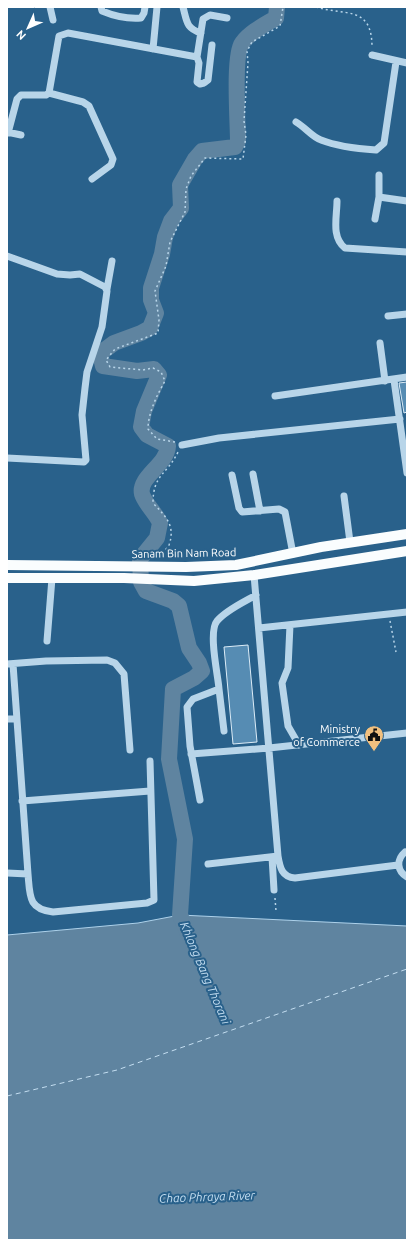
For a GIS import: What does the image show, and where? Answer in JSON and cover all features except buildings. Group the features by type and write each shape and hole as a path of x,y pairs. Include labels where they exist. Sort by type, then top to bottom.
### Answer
{"main road":[{"name":"Sanam Bin Nam Road","path":"7,565 236,565 350,542 407,534"},
{"path":"7,578 124,578 194,581 407,552"}],"street":[{"path":"50,7 53,20"},
{"path":"101,7 106,13 131,19 141,18 144,13 144,7"},
{"path":"153,49 157,7"},
{"path":"183,7 191,29 201,33"},
{"path":"212,45 208,80 200,84 197,82 199,63 197,57 203,19 207,16 227,18"},
{"path":"49,93 59,36 68,33 197,57"},
{"path":"372,55 396,62 407,63"},
{"path":"296,122 305,127 320,140 366,150 376,150 384,143 396,62"},
{"path":"20,135 8,132 17,99 21,95 46,95 49,93 83,102 89,106 113,159 111,165 92,179"},
{"path":"375,219 379,175"},
{"path":"378,197 407,201"},
{"path":"337,201 336,233 340,244 346,248 407,252"},
{"path":"7,256 57,274 80,274 107,289"},
{"path":"7,458 69,462 84,462 86,460 82,415 87,372 102,327 112,261"},
{"path":"388,316 407,314"},
{"path":"380,342 385,381"},
{"path":"275,396 407,377"},
{"path":"394,380 407,473"},
{"path":"182,445 227,437 400,419"},
{"path":"253,474 260,510"},
{"path":"232,475 239,508 242,512 279,509 284,512 293,554"},
{"path":"344,496 350,542"},
{"path":"254,574 269,748 275,856 274,890"},
{"path":"47,641 52,578"},
{"path":"224,731 213,633 214,626 222,616 256,595"},
{"path":"258,628 407,612"},
{"path":"290,624 288,668 282,683 288,726 299,745"},
{"path":"130,750 124,674 115,663 107,660 46,661 10,664 16,719 28,874 33,905 41,911 53,912 151,902 155,896 150,761"},
{"path":"200,800 191,754 187,707 193,699 219,689"},
{"path":"7,719 16,719"},
{"path":"191,754 269,748 407,733"},
{"path":"22,801 150,791"},
{"path":"405,852 401,855 398,865 400,871 407,878"},
{"path":"208,864 275,856"},
{"path":"275,856 283,873 288,878 398,865"},
{"path":"7,872 28,874"}],"path":[{"path":"152,566 168,546 170,528 168,519 153,503 155,483 175,461 182,445 157,439 148,429 148,422 151,413 165,381 161,372 153,368 143,370 110,367 106,360 115,349 158,333 159,320 155,291 166,266 170,242 185,212 186,189 191,176 205,158 243,160 246,135 244,121 248,63 247,51 252,42 280,26 283,7"},
{"path":"316,7 351,13 361,17 369,24 372,35 372,55"},
{"path":"388,615 396,652"},
{"path":"274,890 276,911"}],"water":[{"name":"Chao Phraya River","path":"180,915 407,926 407,1240 7,1240 7,935 138,923"}],"waterway":[{"name":"Khlong Bang Thorani","path":"188,934 180,915 185,839 169,759 173,689 194,678 202,671 199,663 189,648 179,606 173,601 146,591 141,582 140,559 157,538 160,523 143,498 142,488 148,476 163,459 168,446 147,435 141,427 144,411 159,375 154,369 137,371 103,366 101,358 102,352 114,343 150,328 156,313 151,300 151,288 162,254 165,237 171,221 181,208 180,185 195,159 202,151 235,147 238,141 237,75 239,50 242,43 249,35 276,18 277,7"}],"ferry route":[{"path":"7,1096 117,1070 407,969"}],"place":[{"name":"Ministry of Commerce","path":"374,752"}]}
